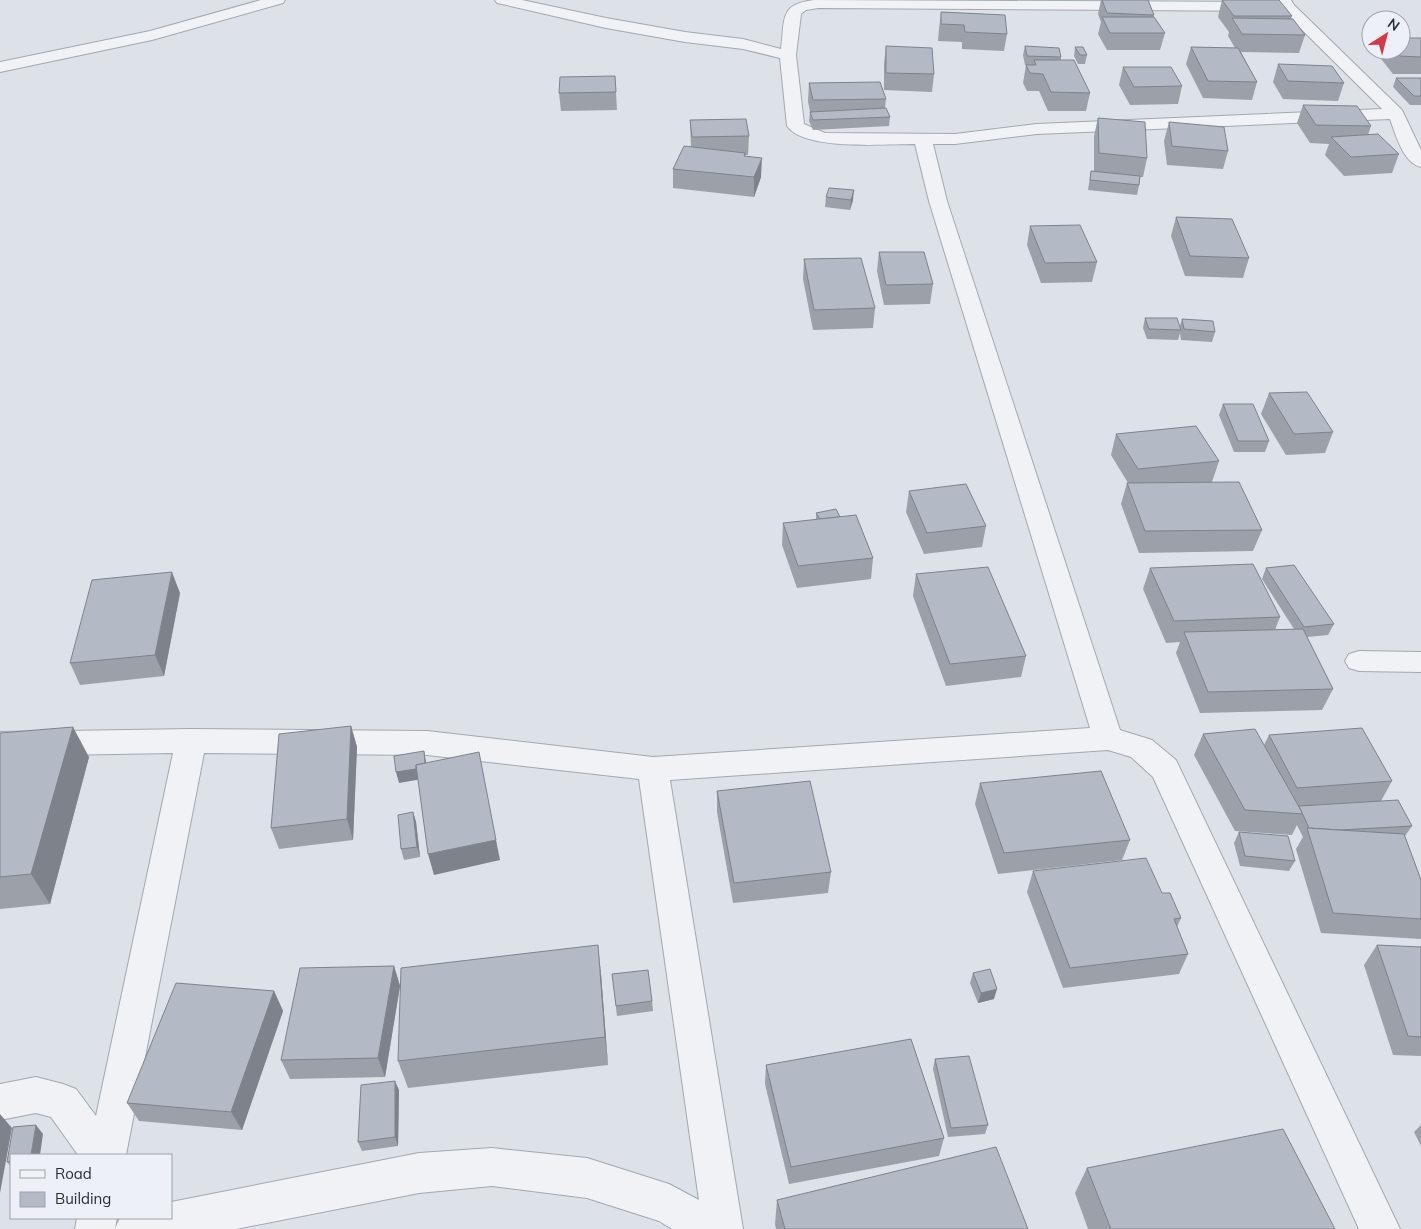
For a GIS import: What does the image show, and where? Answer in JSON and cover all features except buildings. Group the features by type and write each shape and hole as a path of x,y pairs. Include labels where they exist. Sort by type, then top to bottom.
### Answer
{"street":[{"path":"0,67 143,37 278,0"},
{"path":"502,0 685,37 743,44 788,55"},
{"path":"1396,114 1037,129 955,139 825,138 810,134 796,126 788,55 794,12 802,6 818,4 1286,3 1396,114 1411,149 1421,162"},
{"path":"923,139 938,201 1108,738"},
{"path":"1359,661 1421,662"},
{"path":"0,744 191,741 427,743 653,768 1108,738 1141,748 1165,769 1380,1229"},
{"path":"107,1154 191,741"},
{"path":"653,768 723,1229"},
{"path":"0,1102 36,1095 63,1102 100,1154"},
{"path":"135,1229 419,1173 492,1167 588,1178 669,1204 708,1229"}]}
